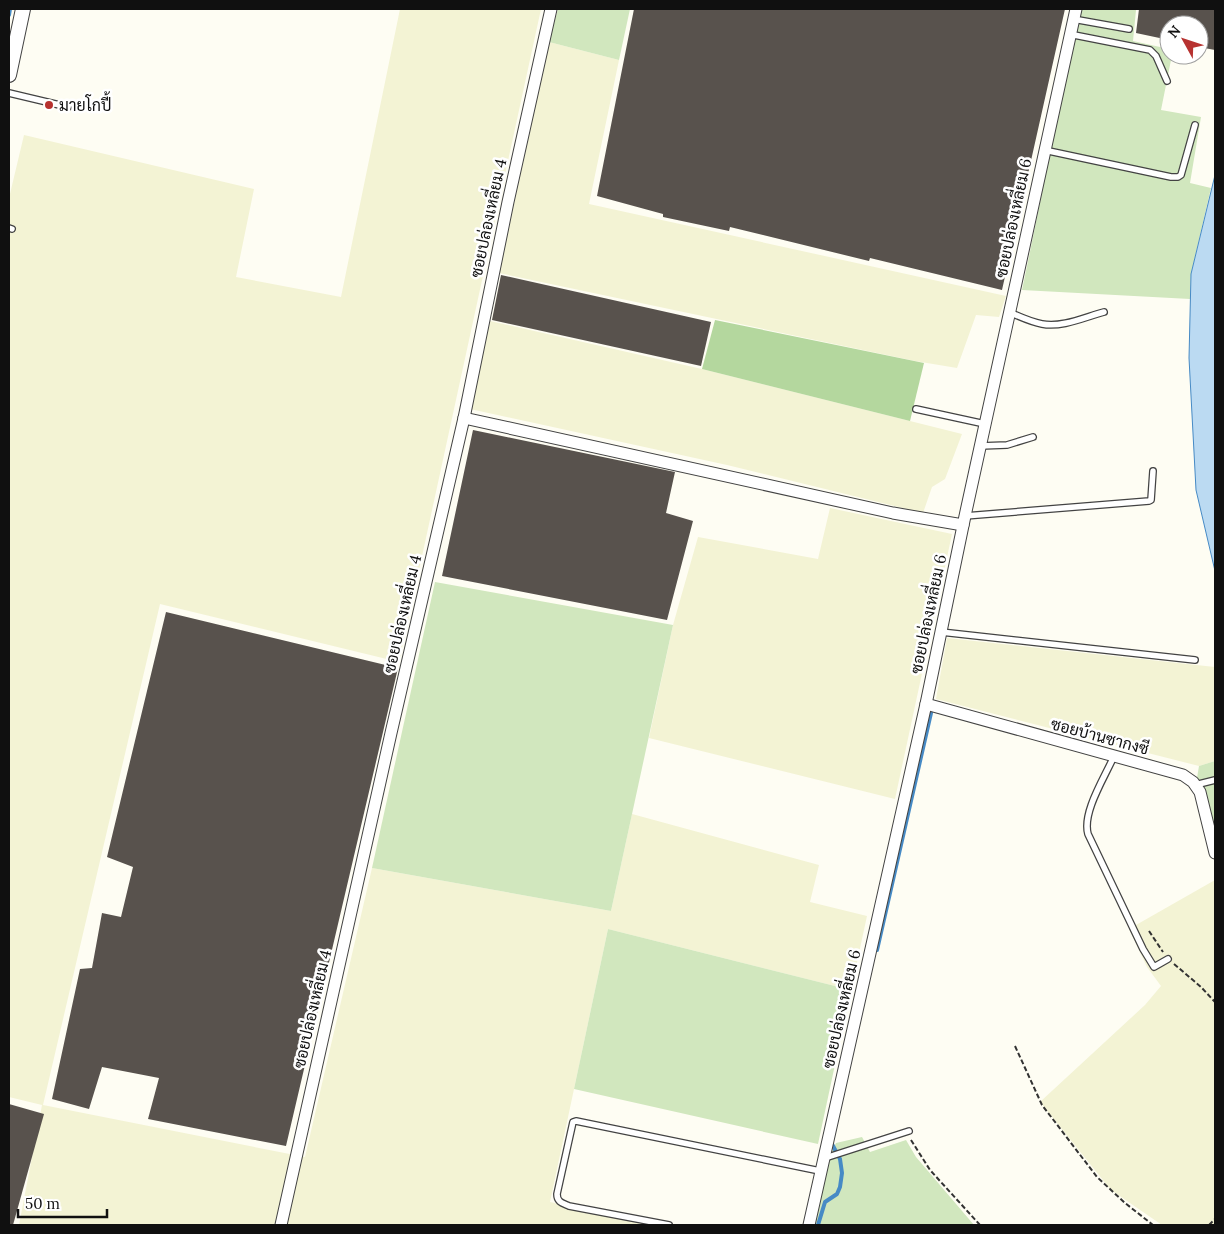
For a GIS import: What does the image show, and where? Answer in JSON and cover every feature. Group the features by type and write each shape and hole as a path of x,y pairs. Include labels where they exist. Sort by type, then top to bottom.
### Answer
{"street":[{"path":"9,75 24,9"},
{"name":"ซอยปล่องเหลี่ยม 4","path":"281,1225 391,733 464,418 508,202 551,9"},
{"name":"ซอยปล่องเหลี่ยม 6","path":"809,1225 926,704 1074,14"},
{"path":"464,418 893,513 964,521"},
{"name":"ซอยบ้านซากงซี","path":"926,704 1183,775 1195,785"},
{"path":"1195,785 1200,792 1215,853"}],"lane":[{"path":"1074,14 1129,29"},
{"path":"1070,34 1150,50 1156,56 1166,81"},
{"path":"9,93 68,107"},
{"path":"1044,150 1178,177 1181,174 1195,125"},
{"path":"1009,312 1043,324 1055,325 1104,312"},
{"path":"916,409 985,424"},
{"path":"980,446 1007,445 1033,437"},
{"path":"964,521 1149,501 1151,500 1153,471"},
{"path":"941,632 1196,660"},
{"path":"1114,756 1088,816 1086,827 1154,967 1168,959"},
{"path":"1195,785 1215,780"},
{"path":"669,1225 569,1206 559,1202 557,1194 574,1122 820,1171"},
{"path":"824,1159 905,1132"}],"path":[{"path":"1149,931 1168,959 1202,987 1215,1002"},
{"path":"1015,1046 1042,1105 1097,1176 1124,1203 1153,1225"},
{"path":"905,1132 930,1170 980,1225"},
{"path":"1209,1225 1215,1219"}],"green space":[{"path":"400,9 541,9 399,662 160,604 43,1105 305,1157 372,868 611,911 632,814 819,865 810,902 867,916 851,990 608,929 550,1202 661,1225 19,1225 42,1105 9,1097 9,198 24,135 254,189 236,277 341,297"},
{"path":"558,9 630,9 619,60 549,42"},
{"path":"1082,9 1136,10 1133,41 1159,47 1159,65 1170,65 1161,110 1201,117 1190,183 1211,188 1191,274 1190,299 1022,290"},
{"path":"549,42 619,60 589,204 1006,296 999,317 976,315 957,368 915,361 499,273"},
{"path":"715,320 924,363 910,421 702,369"},
{"path":"490,321 702,369 962,434 945,479 932,487 923,513 727,465 470,409"},
{"path":"830,508 952,534 895,799 649,738 673,625 698,537 818,559"},
{"path":"435,582 673,625 611,911 372,868"},
{"path":"947,638 1215,667 1215,761 1199,766 936,699"},
{"path":"1215,761 1215,833 1197,778 1199,766"},
{"path":"1215,880 1215,1225 1162,1225 1111,1190 1040,1102 1145,1005 1161,986 1147,967 1129,929"},
{"path":"608,929 851,990 818,1144 574,1089"},
{"path":"862,1137 870,1152 906,1140 916,1157 974,1225 813,1225 827,1161 836,1143"}],"water":[{"path":"1215,175 1215,571 1196,490 1189,358 1191,274"}],"building":[{"path":"634,9 1065,9 1002,290 870,258 869,261 730,227 729,231 663,217 663,214 597,196"},
{"path":"1139,9 1215,9 1215,50 1209,49 1209,15 1159,15 1159,38 1136,33"},
{"path":"501,275 711,322 701,366 492,320"},
{"path":"473,430 675,472 666,513 693,521 667,620 442,576"},
{"path":"166,612 398,668 286,1146 148,1119 159,1078 102,1067 89,1109 52,1099 80,969 92,968 102,913 121,917 133,867 107,857"},
{"path":"9,1104 44,1114 13,1225 9,1225"}],"waterway":[{"path":"9,15 10,9"},
{"path":"877,950 931,713"},
{"path":"818,1225 825,1202 837,1194 840,1187 842,1173 840,1159 832,1144"}],"place":[{"name":"มายโกปี้","path":"49,105"}]}
